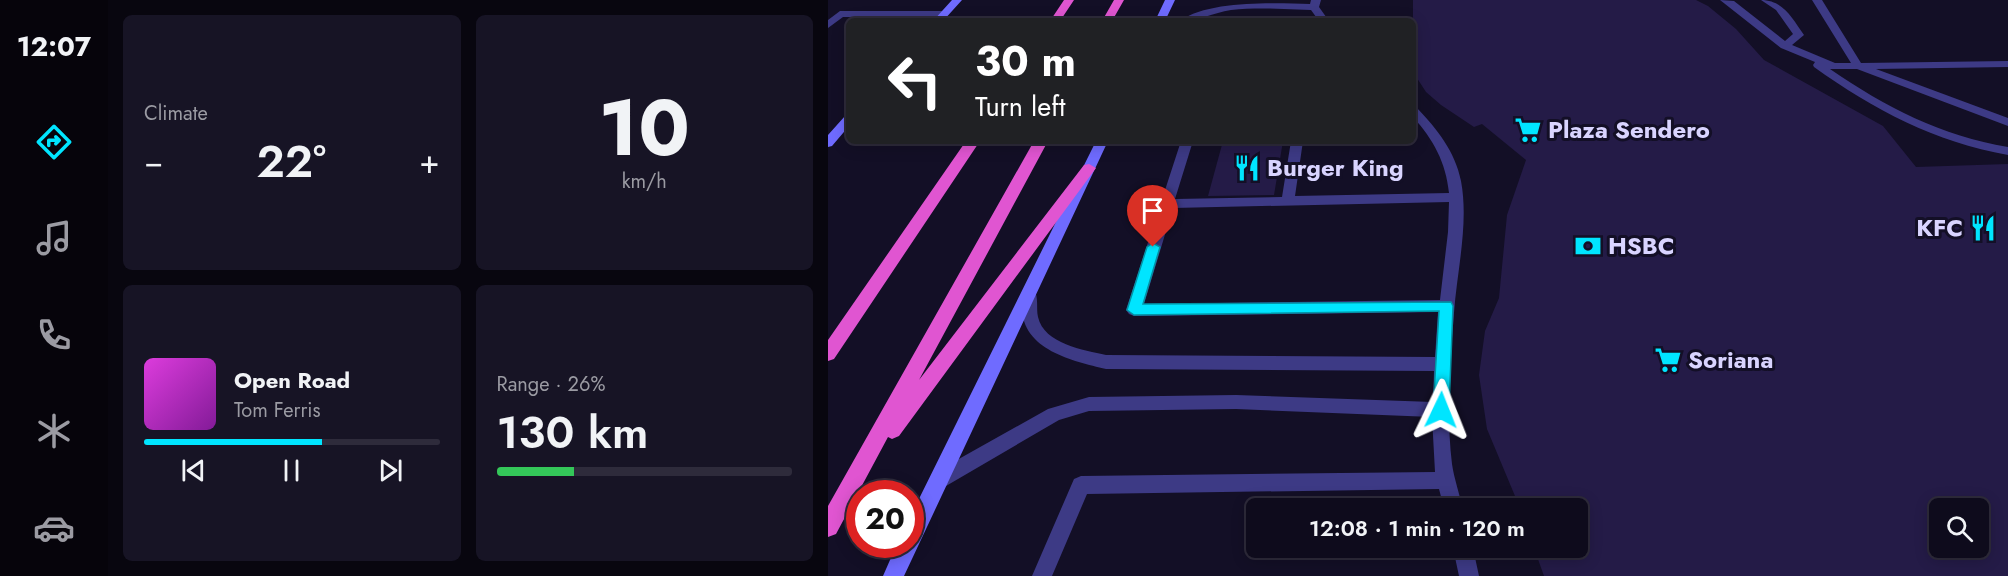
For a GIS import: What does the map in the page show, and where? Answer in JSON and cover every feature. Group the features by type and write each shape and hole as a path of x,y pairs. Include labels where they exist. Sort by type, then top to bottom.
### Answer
{"highway":[{"path":"1057,18 1069,0"},
{"path":"1109,18 1119,0"},
{"path":"828,354 971,144"},
{"path":"828,527 1039,144"},
{"path":"857,476 1089,168"}],"main road":[{"path":"938,16 957,0"},
{"path":"1161,18 1170,0"},
{"path":"828,143 846,122"},
{"path":"924,511 1101,144"},
{"path":"893,576 901,558"}],"lane":[{"path":"1725,0 1785,46 1833,66 2008,64"},
{"path":"1766,0 1779,8 1799,35 1785,46"},
{"path":"1817,0 1857,66 2008,122"},
{"path":"1190,18 1197,13 1223,7 1315,3 1322,18"},
{"path":"828,25 840,14 938,16"},
{"path":"1801,52 1858,92 1905,117 1949,137 1983,148 2008,151"},
{"path":"1416,113 1430,126 1449,157 1456,197 1458,221 1446,306 1441,410 1443,465 1450,498"},
{"path":"1186,144 1134,310 1446,306"},
{"path":"1287,201 1296,144"},
{"path":"1166,204 1456,197"},
{"path":"1029,293 1030,319 1043,338 1069,353 1106,362 1443,364"},
{"path":"939,480 1053,414 1089,404 1236,402 1441,410"},
{"path":"1042,576 1081,485 1446,480"},
{"path":"1464,558 1469,576"}],"building":[{"path":"1413,0 1696,0 1708,6 1736,29 1764,60 1883,126 1916,167 2008,164 2008,576 1544,576 1538,558 1588,558 1588,498 1516,498 1487,429 1479,375 1485,331 1499,298 1507,215 1526,160 1482,124 1474,127 1426,92 1416,77 1416,18 1413,18"},
{"name":"Burger King","path":"1222,144 1282,144 1274,195 1208,196"}],"place":[{"name":"Plaza Sendero","path":"1528,130"},
{"name":"Burger King","path":"1247,168"},
{"name":"KFC","path":"1983,228"},
{"name":"HSBC","path":"1588,246"},
{"name":"Soriana","path":"1668,360"}],"route":[{"path":"1153,247 1134,310 1446,306 1441,410"}]}
